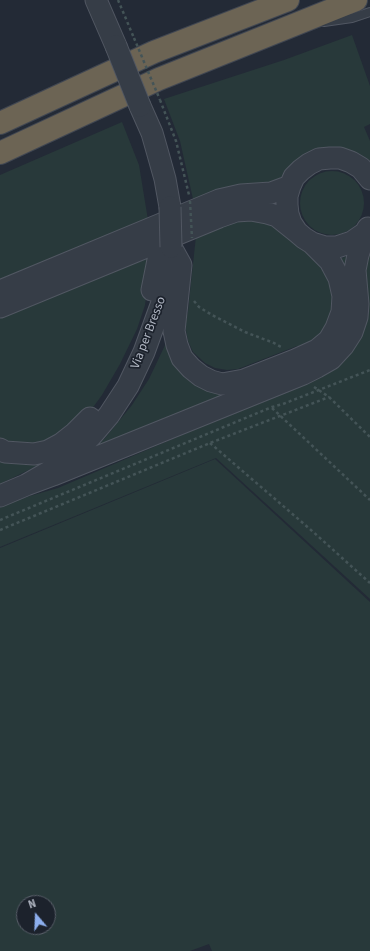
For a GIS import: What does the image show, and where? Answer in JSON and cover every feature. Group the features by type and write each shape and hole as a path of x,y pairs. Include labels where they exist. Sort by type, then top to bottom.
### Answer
{"highway":[{"path":"0,123 154,52 288,0"},
{"path":"0,153 159,79 356,0"}],"street":[{"name":"Via per Bresso","path":"0,496 26,485 52,470 72,455 109,415 128,386 144,352 164,297 171,247 170,207 165,179 152,133 150,103 125,42 96,0"},
{"path":"0,450 5,452 34,454 48,451 61,444 90,419 110,390 130,353 146,317 158,260 171,247 181,265 174,331 177,345 182,358 201,376 222,384 244,380 317,350 329,340 336,328 342,312 343,296 339,278 330,261 291,222 288,214 287,196 294,177 309,164 319,160 340,158 351,162 367,172"},
{"path":"0,291 219,200 241,195 262,194 290,186"},
{"path":"0,307 236,211 251,210 277,216 305,237 325,247 337,247 352,242 367,229"},
{"path":"26,485 303,374 331,359 343,346 352,332 357,317 358,304 355,270 358,255 367,229"}],"lane":[{"path":"294,25 352,18 370,12"}],"path":[{"path":"118,0 125,42 150,103 176,141 190,200 192,238"},
{"path":"190,297 199,307 212,315 245,332 274,343 283,349"},
{"path":"0,520 272,408 370,370"},
{"path":"320,390 370,437"},
{"path":"0,530 210,443 329,397"},
{"path":"272,408 370,500"},
{"path":"210,443 312,530 370,583"}],"shaded area":[{"path":"352,35 370,86 370,124 364,127 370,141 370,160 362,158 284,175 274,183 193,199 180,141 164,99 284,60"},
{"path":"122,122 139,165 148,220 0,285 0,175"},
{"path":"332,171 350,177 358,185 364,203 358,221 350,229 332,235 314,229 306,221 300,203 306,185 314,177"},
{"path":"232,218 271,222 320,260 331,276 335,309 323,335 304,348 297,346 238,369 227,370 215,368 205,363 193,352 188,341 185,325 188,311 196,236"},
{"path":"370,250 370,599 216,458 0,547 0,506 58,488 308,381 364,274"},
{"path":"353,254 334,351 86,457 105,438 132,405 149,379 167,341 213,390 334,343 332,259 342,258"},
{"path":"151,255 145,305 137,329 120,364 102,395 83,421 39,445 0,443 0,314"},
{"path":"0,455 31,462 43,463 0,484"},
{"path":"215,459 370,602 370,951 212,951 209,944 190,951 0,951 0,548"}]}
